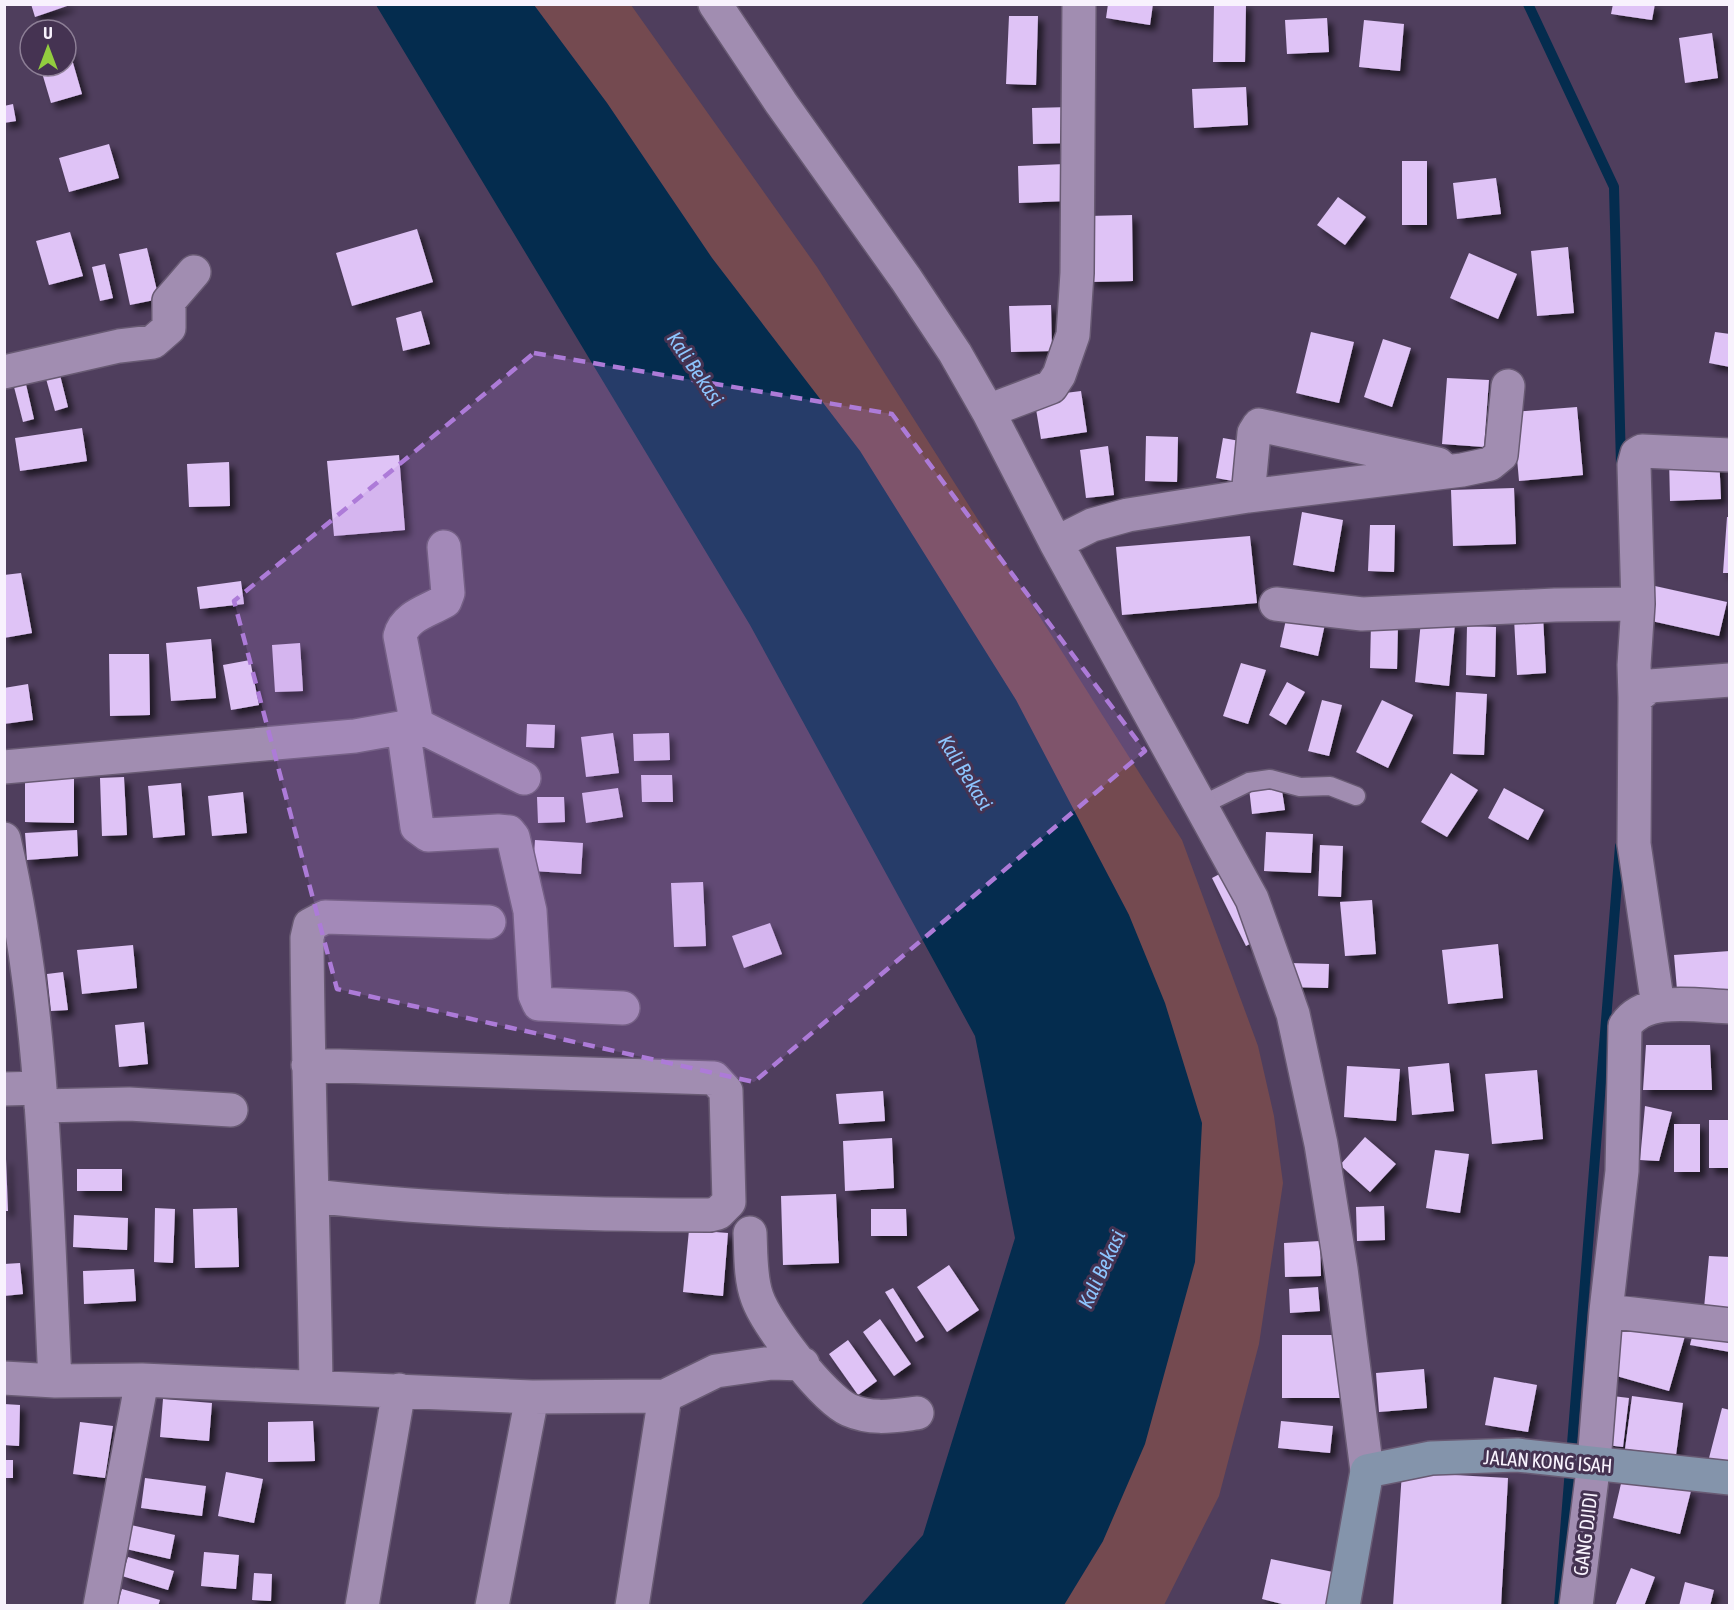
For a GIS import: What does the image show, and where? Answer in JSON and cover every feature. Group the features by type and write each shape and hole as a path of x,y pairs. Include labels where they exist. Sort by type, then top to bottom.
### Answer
{"street":[{"path":"715,4 955,353 988,411 1056,543 1252,899 1293,1014 1321,1144 1341,1269 1367,1471 1349,1582 1342,1605"},
{"path":"988,411 1051,387 1059,375 1073,335 1077,273 1079,4"},
{"path":"4,372 119,346 153,342 169,328 169,301 174,292 194,272"},
{"path":"1056,543 1092,525 1128,515 1248,496 1462,470 1490,464 1501,455 1509,386"},
{"path":"1248,496 1254,433 1259,425 1462,470"},
{"path":"1730,455 1642,451 1637,454 1634,465 1640,683 1634,844 1658,1006 1730,1007"},
{"path":"444,547 448,593 445,601 414,617 402,627 400,636 410,726 417,827 428,835 508,832 513,837 530,911 535,995 540,1004 623,1008"},
{"path":"1276,604 1362,614 1555,605 1638,604"},
{"path":"1640,683 1730,680"},
{"path":"4,767 355,736 410,726 524,778"},
{"path":"4,839 20,905 35,1020 55,1381"},
{"path":"316,1387 308,1065 307,938 310,925 325,916 489,922"},
{"name":"GANG DJIDI","path":"1576,1605 1580,1461 1606,1311 1622,1171 1625,1026 1638,1011 1658,1006"},
{"path":"308,1065 714,1078 726,1091 730,1142 729,1202 718,1213 710,1215 582,1215 379,1204 313,1196"},
{"path":"4,1089 40,1097 231,1110"},
{"path":"750,1233 757,1297 782,1342 826,1392 847,1409 879,1418 917,1413"},
{"path":"1606,1311 1730,1325"},
{"path":"4,1378 55,1381 142,1380 532,1397 665,1396 716,1371 772,1363 803,1364"},
{"path":"100,1605 142,1380"},
{"path":"362,1605 399,1390"},
{"path":"633,1605 665,1396"},
{"path":"492,1605 532,1397"},
{"name":"JALAN KONG ISAH","path":"1367,1471 1431,1458 1517,1455 1730,1478"}],"lane":[{"path":"1200,806 1249,782 1270,779 1300,787 1330,786 1356,796"}],"highlighted area":[{"path":"534,353 892,414 1145,751 754,1082 337,989 234,601"}],"shaded area":[{"path":"534,5 631,5 817,267 1182,840 1258,1046 1274,1116 1283,1183 1259,1344 1219,1496 1164,1605 1064,1605 1103,1541 1129,915 1016,700 860,451 712,258 607,103"}],"water":[{"name":"Kali Bekasi","path":"376,5 534,5 607,103 712,258 860,451 1016,700 1129,915 1165,1003 1202,1123 1195,1262 1145,1444 1103,1541 1064,1605 861,1605 923,1535 1015,1238 975,1036 750,625"}],"building":[{"path":"31,4 69,4 70,5 35,17"},
{"path":"1108,4 1153,4 1150,25 1106,18"},
{"path":"1214,4 1246,4 1245,62 1213,62"},
{"path":"1613,4 1655,4 1652,20 1611,14"},
{"path":"1009,16 1038,16 1036,85 1006,84"},
{"path":"1327,18 1329,52 1287,54 1285,20"},
{"path":"1364,20 1404,24 1400,71 1359,67"},
{"path":"1712,33 1718,78 1685,83 1679,38"},
{"path":"44,78 77,78 82,94 51,103"},
{"path":"1246,87 1248,125 1194,128 1192,89"},
{"path":"13,104 16,121 4,123 4,106"},
{"path":"1070,107 1072,143 1033,144 1032,108"},
{"path":"109,144 119,178 69,192 59,158"},
{"path":"1402,161 1427,161 1427,225 1402,225"},
{"path":"1065,164 1067,201 1019,203 1018,166"},
{"path":"1496,178 1501,214 1457,219 1453,183"},
{"path":"1338,197 1366,217 1345,245 1317,225"},
{"path":"1132,215 1133,281 1090,282 1088,216"},
{"path":"417,229 433,282 352,306 336,253"},
{"path":"70,232 83,276 49,285 36,241"},
{"path":"1568,247 1574,313 1537,316 1531,251"},
{"path":"147,248 159,299 130,305 119,254"},
{"path":"1469,253 1517,274 1498,319 1450,298"},
{"path":"105,264 113,298 100,301 92,267"},
{"path":"1051,305 1052,351 1011,352 1009,306"},
{"path":"421,311 430,344 403,351 396,318"},
{"path":"1311,332 1354,342 1339,403 1296,393"},
{"path":"1715,332 1730,334 1730,367 1709,363"},
{"path":"1383,339 1411,348 1392,407 1364,397"},
{"path":"59,371 68,407 55,411 45,375"},
{"path":"1447,378 1489,380 1484,447 1442,444"},
{"path":"25,380 34,419 23,422 13,383"},
{"path":"1081,391 1087,432 1041,439 1034,397"},
{"path":"1577,407 1583,475 1519,481 1513,412"},
{"path":"82,428 87,461 20,471 15,438"},
{"path":"1146,436 1178,437 1177,482 1145,481"},
{"path":"1223,438 1251,443 1244,483 1216,478"},
{"path":"1108,446 1114,495 1086,498 1080,450"},
{"path":"399,455 405,530 334,536 327,461"},
{"path":"1719,455 1721,499 1670,501 1669,457"},
{"path":"229,462 230,506 189,507 187,464"},
{"path":"1514,488 1516,544 1453,546 1451,490"},
{"path":"1302,512 1343,520 1334,572 1293,565"},
{"path":"1727,517 1730,517 1730,573 1723,573"},
{"path":"1370,525 1395,525 1394,572 1368,571"},
{"path":"1250,536 1257,603 1122,615 1116,547"},
{"path":"21,573 32,633 4,638 4,575"},
{"path":"241,581 244,604 200,609 197,587"},
{"path":"1655,586 1727,602 1719,636 1647,620"},
{"path":"1287,615 1325,624 1318,656 1280,647"},
{"path":"1543,616 1546,673 1517,675 1514,618"},
{"path":"1421,621 1455,624 1449,686 1415,682"},
{"path":"1371,623 1398,624 1397,669 1370,668"},
{"path":"1467,626 1496,627 1495,677 1466,675"},
{"path":"211,639 216,698 171,701 166,643"},
{"path":"300,643 303,691 275,692 272,645"},
{"path":"109,654 149,654 150,715 110,716"},
{"path":"250,660 259,705 231,710 223,665"},
{"path":"1241,663 1266,670 1248,724 1223,716"},
{"path":"1287,682 1305,692 1286,725 1269,715"},
{"path":"28,684 33,720 4,724 4,688"},
{"path":"1456,692 1487,694 1484,755 1453,754"},
{"path":"1322,700 1342,705 1329,756 1308,751"},
{"path":"1382,700 1413,715 1388,768 1356,752"},
{"path":"527,724 555,725 554,748 526,747"},
{"path":"613,733 619,773 586,777 581,737"},
{"path":"669,733 670,760 634,761 633,734"},
{"path":"1451,773 1478,790 1447,837 1421,822"},
{"path":"641,775 672,775 673,802 642,802"},
{"path":"124,777 127,835 102,836 100,778"},
{"path":"25,778 74,779 74,823 25,822"},
{"path":"181,783 185,835 153,838 148,786"},
{"path":"1281,784 1285,810 1252,814 1249,788"},
{"path":"618,788 623,817 586,823 582,793"},
{"path":"1504,788 1544,810 1528,840 1488,818"},
{"path":"243,792 247,833 212,836 208,796"},
{"path":"537,797 564,797 565,822 538,823"},
{"path":"77,830 78,856 27,860 25,833"},
{"path":"1266,832 1313,834 1311,873 1264,871"},
{"path":"535,840 583,843 581,874 533,871"},
{"path":"1320,845 1343,846 1341,897 1318,896"},
{"path":"1229,869 1263,937 1246,946 1212,878"},
{"path":"703,882 706,946 674,947 671,883"},
{"path":"1372,900 1376,954 1345,956 1340,902"},
{"path":"770,923 782,954 744,968 732,936"},
{"path":"1498,944 1503,998 1448,1004 1442,950"},
{"path":"133,945 137,988 82,994 77,950"},
{"path":"1730,951 1730,998 1678,1001 1674,955"},
{"path":"1289,963 1329,964 1328,988 1289,987"},
{"path":"63,972 68,1010 51,1011 47,974"},
{"path":"144,1022 148,1064 119,1067 115,1025"},
{"path":"1646,1045 1710,1045 1712,1090 1643,1090"},
{"path":"1449,1063 1454,1111 1412,1115 1408,1067"},
{"path":"1347,1066 1400,1069 1396,1121 1344,1117"},
{"path":"1537,1070 1543,1139 1492,1144 1485,1074"},
{"path":"883,1091 885,1121 839,1124 836,1094"},
{"path":"1645,1106 1672,1112 1659,1161 1640,1160"},
{"path":"1709,1120 1730,1120 1730,1168 1709,1168"},
{"path":"1674,1124 1700,1124 1700,1172 1674,1172"},
{"path":"1365,1137 1396,1164 1370,1192 1340,1165"},
{"path":"892,1138 894,1188 845,1191 843,1141"},
{"path":"1435,1150 1469,1154 1460,1213 1426,1208"},
{"path":"4,1159 6,1159 8,1211 4,1211"},
{"path":"77,1169 122,1169 122,1191 77,1191"},
{"path":"836,1194 839,1263 783,1265 781,1196"},
{"path":"1384,1206 1385,1240 1357,1241 1356,1207"},
{"path":"155,1208 175,1209 173,1263 154,1262"},
{"path":"237,1208 239,1267 195,1268 193,1209"},
{"path":"871,1209 906,1209 907,1236 871,1236"},
{"path":"74,1215 128,1218 127,1250 73,1247"},
{"path":"689,1230 728,1233 723,1296 683,1292"},
{"path":"1320,1241 1321,1276 1285,1277 1284,1243"},
{"path":"1709,1256 1730,1257 1730,1309 1704,1308"},
{"path":"20,1263 23,1294 4,1296 4,1264"},
{"path":"949,1265 979,1310 947,1332 917,1287"},
{"path":"134,1269 136,1301 84,1304 83,1271"},
{"path":"1318,1287 1320,1311 1290,1313 1289,1289"},
{"path":"893,1288 924,1337 916,1342 885,1292"},
{"path":"1622,1318 1685,1336 1669,1391 1606,1373"},
{"path":"880,1319 911,1364 894,1376 863,1332"},
{"path":"1694,1329 1730,1336 1730,1352 1690,1345"},
{"path":"1282,1335 1344,1335 1344,1398 1282,1398"},
{"path":"848,1340 877,1381 858,1395 829,1354"},
{"path":"1424,1369 1427,1408 1379,1412 1376,1373"},
{"path":"1494,1377 1537,1385 1528,1432 1485,1425"},
{"path":"1604,1395 1629,1398 1623,1447 1598,1444"},
{"path":"1632,1396 1683,1403 1676,1455 1625,1449"},
{"path":"163,1399 212,1403 209,1441 160,1437"},
{"path":"4,1404 20,1405 19,1446 4,1445"},
{"path":"1722,1408 1730,1410 1730,1463 1709,1458"},
{"path":"313,1421 315,1461 268,1462 268,1422"},
{"path":"1281,1421 1333,1426 1330,1453 1278,1448"},
{"path":"80,1422 113,1426 105,1478 73,1474"},
{"path":"4,1460 13,1460 13,1478 4,1478"},
{"path":"226,1472 263,1479 254,1523 218,1516"},
{"path":"1402,1472 1508,1478 1501,1606 1393,1606"},
{"path":"1623,1475 1691,1491 1680,1534 1613,1518"},
{"path":"145,1478 206,1486 202,1516 141,1508"},
{"path":"131,1525 175,1535 170,1559 126,1549"},
{"path":"204,1552 239,1555 236,1589 201,1586"},
{"path":"128,1557 174,1571 168,1590 122,1576"},
{"path":"1271,1559 1333,1572 1326,1606 1290,1606 1262,1599"},
{"path":"1631,1568 1655,1577 1644,1606 1615,1606"},
{"path":"254,1573 272,1574 271,1601 252,1600"},
{"path":"1685,1582 1714,1590 1710,1606 1679,1606"},
{"path":"122,1589 160,1600 158,1606 117,1606"}],"waterway":[{"path":"1528,4 1614,187 1621,465"},
{"path":"1559,1606 1620,846"}]}
